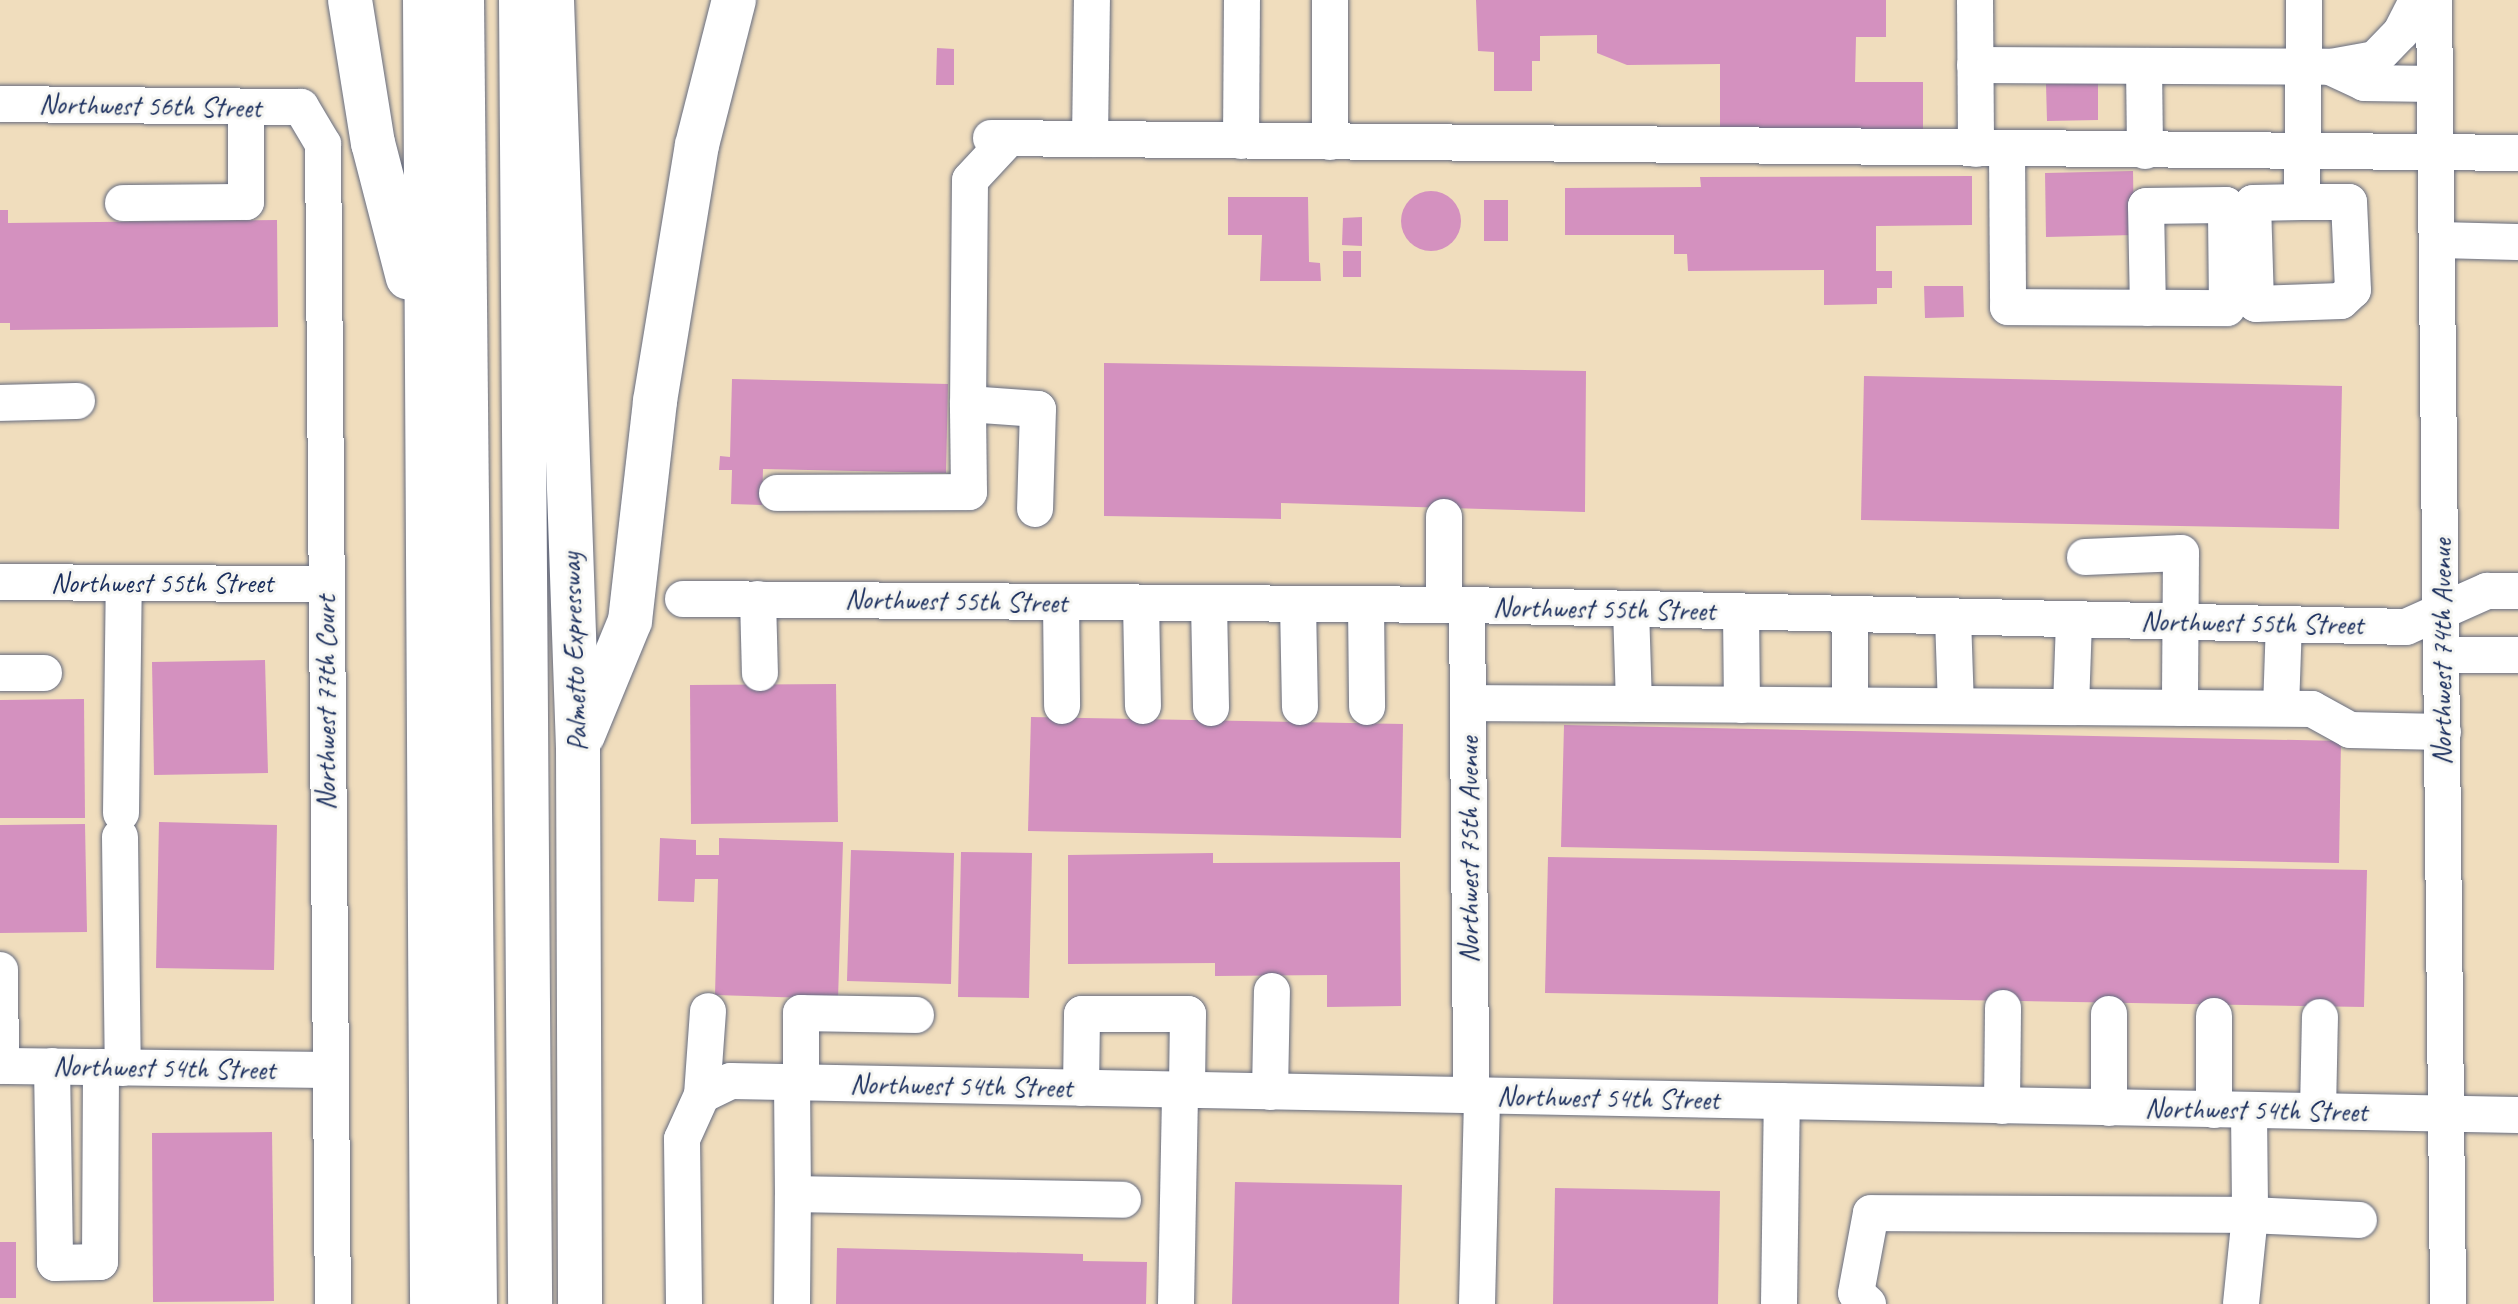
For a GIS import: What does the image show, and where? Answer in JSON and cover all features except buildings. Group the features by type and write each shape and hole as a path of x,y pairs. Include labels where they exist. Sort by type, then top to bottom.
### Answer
{"highway":[{"path":"350,0 373,143 423,335"},
{"path":"425,0 423,335 432,1304"},
{"path":"462,0 475,1304"},
{"path":"521,0 530,1304"},
{"name":"Palmetto Expressway","path":"552,0 578,749 580,1304"},
{"path":"578,749 630,621 655,401 694,160 734,0"}],"street":[{"path":"1090,139 1092,0"},
{"path":"1241,141 1242,0"},
{"path":"1330,0 1330,142"},
{"path":"1975,0 1975,65 1992,149 2008,307 2148,308"},
{"path":"2302,202 2304,153 2317,67 2304,0"},
{"path":"1975,65 2317,67 2375,59 2401,32 2417,0"},
{"name":"Northwest 74th Avenue","path":"2434,0 2448,1304"},
{"path":"2144,66 2145,151"},
{"path":"2317,67 2364,83 2435,84"},
{"name":"Northwest 56th Street","path":"0,104 301,107"},
{"path":"123,203 246,202 246,107"},
{"name":"Northwest 77th Court","path":"301,107 323,144 333,1304"},
{"path":"777,493 969,492 970,180 1000,138 2518,153"},
{"path":"2438,240 2518,242"},
{"path":"0,403 77,401"},
{"path":"968,404 1038,409 1035,509"},
{"name":"Northwest 75th Avenue","path":"1444,517 1468,703 1477,1304"},
{"path":"2085,557 2181,553 2180,708"},
{"name":"Northwest 55th Street","path":"0,582 325,584"},
{"path":"52,1066 55,1263 100,1262 112,1067 121,825 124,583"},
{"name":"Northwest 55th Street","path":"683,599 1456,605 2406,627 2442,607 2487,591 2518,591"},
{"path":"758,599 760,673"},
{"path":"1061,602 1062,706"},
{"path":"1141,603 1143,706"},
{"path":"1209,603 1211,708"},
{"path":"1298,604 1300,707"},
{"path":"1366,605 1367,707"},
{"path":"1631,609 1634,704"},
{"path":"1741,612 1742,705"},
{"path":"1850,614 1850,705"},
{"path":"1953,617 1956,706"},
{"path":"2071,707 2074,619"},
{"path":"2281,708 2284,624"},
{"path":"2442,655 2518,655"},
{"path":"0,673 44,673"},
{"path":"1468,703 2281,708 2312,709 2350,730 2443,732"},
{"path":"0,970 0,1066"},
{"path":"1270,1092 1272,991"},
{"path":"2002,1106 2003,1008"},
{"path":"684,1304 682,1139 702,1095 708,1011"},
{"path":"792,1304 796,1082 801,1013 916,1015"},
{"path":"1081,1088 1082,1014 1188,1014 1176,1304"},
{"path":"2109,1014 2109,1108"},
{"path":"2214,1016 2250,1215 2241,1304"},
{"path":"2318,1111 2320,1017"},
{"name":"Northwest 54th Street","path":"0,1066 329,1070"},
{"name":"Northwest 54th Street","path":"702,1095 731,1081 2518,1115"},
{"path":"1779,1304 1782,1101"},
{"path":"793,1194 1123,1200"},
{"path":"1868,1304 1856,1293 1871,1213 2250,1215 2359,1220"}]}
